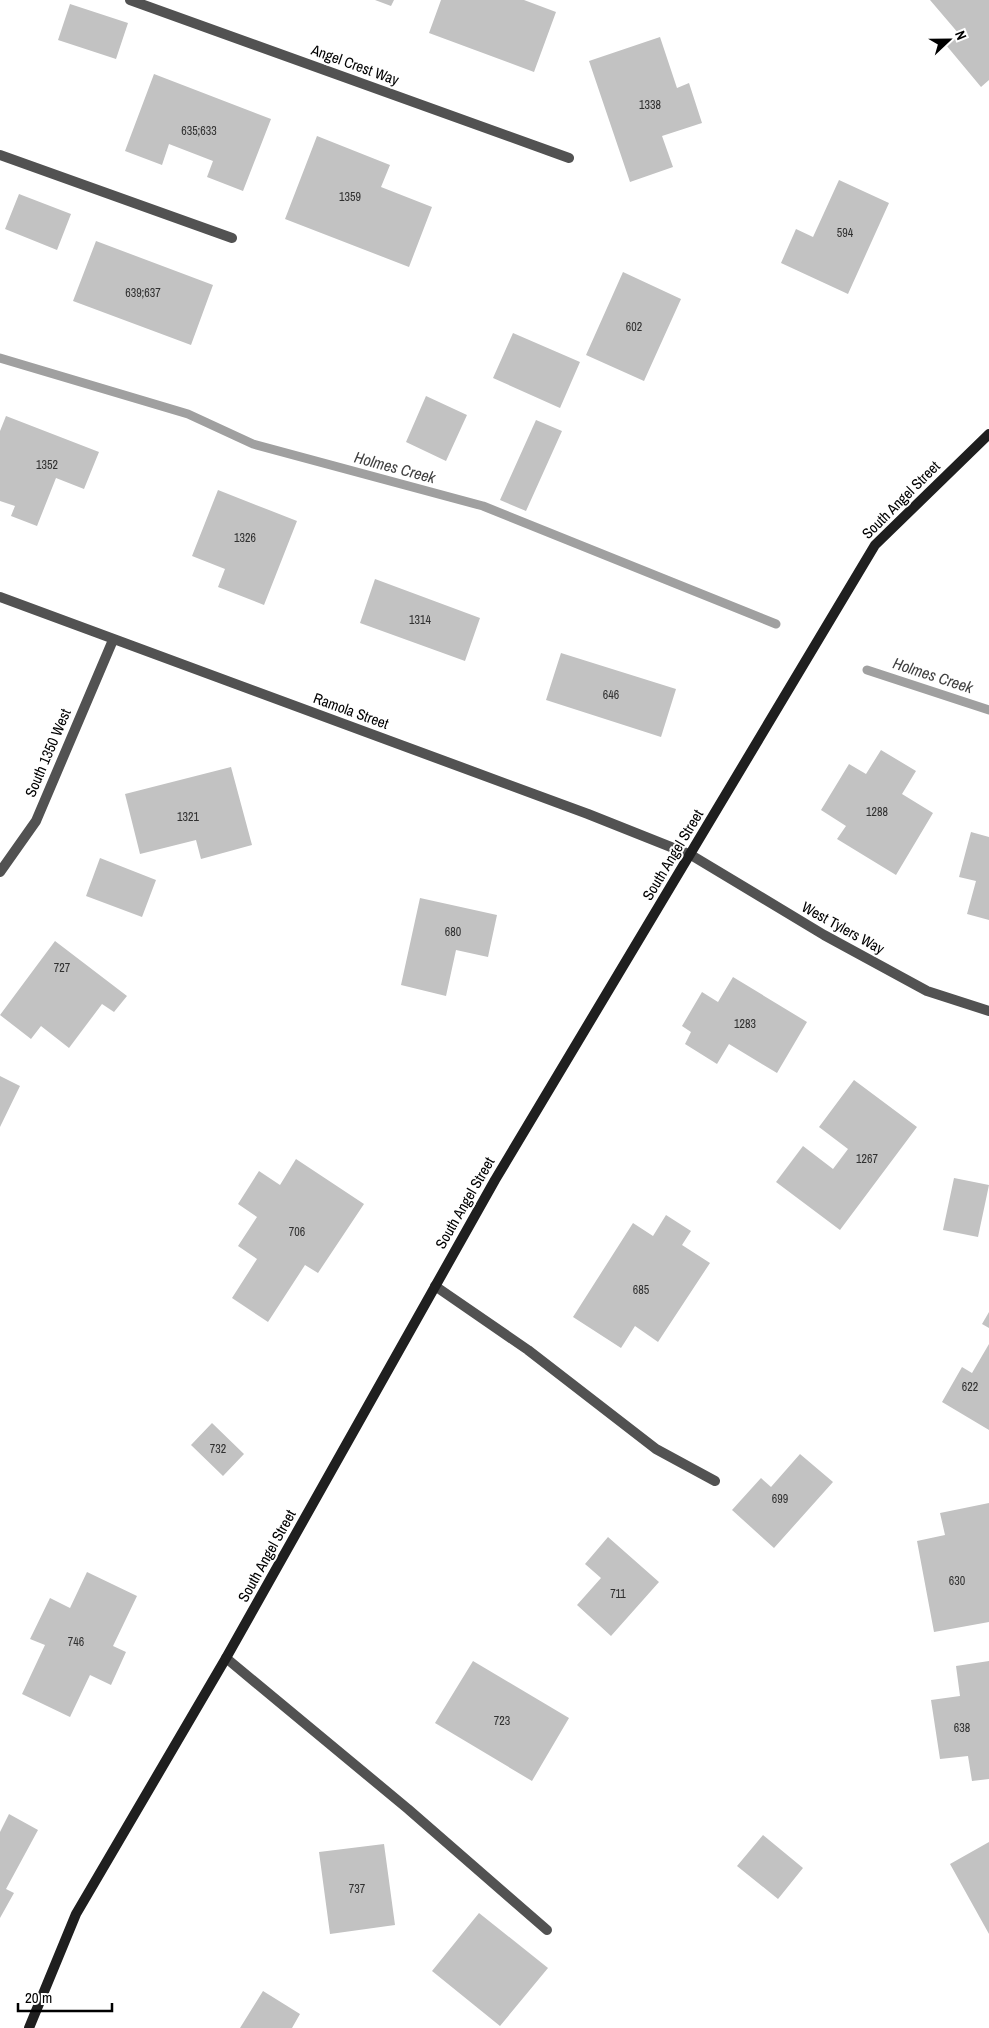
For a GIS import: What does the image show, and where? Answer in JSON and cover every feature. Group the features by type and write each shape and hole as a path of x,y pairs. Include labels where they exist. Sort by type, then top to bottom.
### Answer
{"street":[{"name":"Angel Crest Way","path":"130,0 569,158"},
{"path":"0,156 232,238"},
{"name":"South Angel Street","path":"29,2028 76,1914 226,1658 495,1180 875,545 989,434"},
{"name":"Ramola Street","path":"0,597 588,814 691,855"},
{"name":"South 1350 West","path":"0,872 36,821 113,640"},
{"name":"West Tylers Way","path":"691,855 824,935 927,992 989,1011"},
{"path":"435,1286 528,1350 656,1449 715,1481"},
{"path":"226,1658 401,1803 548,1930"}],"building":[{"path":"375,0 394,0 391,6"},
{"path":"441,0 524,0 556,12 534,72 429,33"},
{"path":"930,0 989,0 989,80 981,87 946,45 959,34"},
{"path":"70,4 128,23 116,59 58,40"},
{"path":"660,37 677,88 689,83 702,123 662,136 673,167 630,182 589,61"},
{"path":"154,74 271,119 243,191 207,177 213,161 169,144 162,165 125,151"},
{"path":"317,136 390,165 381,187 432,207 409,267 285,219"},
{"path":"839,180 889,203 848,294 781,263 796,229 813,237"},
{"path":"19,194 71,214 57,250 5,229"},
{"path":"96,241 213,285 191,345 73,301"},
{"path":"623,272 681,299 644,381 586,355"},
{"path":"513,333 580,362 560,408 493,378"},
{"path":"426,396 467,415 446,461 406,442"},
{"path":"6,416 99,452 84,489 56,478 37,526 11,516 15,506 0,501 0,431"},
{"path":"536,420 562,431 526,511 500,500"},
{"path":"218,490 297,521 264,605 218,587 225,569 192,556"},
{"path":"375,579 480,618 465,661 360,623"},
{"path":"561,653 676,689 661,737 546,700"},
{"path":"881,750 916,771 902,794 933,813 896,875 837,839 846,826 821,810 849,764 866,774"},
{"path":"231,767 252,845 201,859 196,840 140,854 125,794"},
{"path":"971,832 989,837 989,920 967,914 976,881 959,877"},
{"path":"100,858 156,880 142,917 86,896"},
{"path":"420,898 497,915 488,957 456,950 446,996 401,985"},
{"path":"55,941 127,996 114,1012 102,1004 69,1048 41,1026 31,1039 0,1015"},
{"path":"733,977 807,1022 777,1073 729,1044 717,1064 685,1044 691,1032 682,1026 702,992 718,1002"},
{"path":"0,1076 20,1086 0,1127"},
{"path":"854,1080 917,1127 840,1230 776,1182 803,1146 833,1169 848,1149 819,1127"},
{"path":"296,1159 364,1204 318,1273 305,1265 268,1322 232,1298 257,1259 238,1246 257,1217 238,1204 259,1171 280,1185"},
{"path":"954,1178 989,1185 978,1237 943,1230"},
{"path":"666,1215 691,1231 682,1245 710,1263 658,1342 635,1326 621,1348 573,1317 633,1223 653,1236"},
{"path":"989,1312 989,1328 982,1324"},
{"path":"989,1344 989,1430 942,1402 962,1367 972,1373"},
{"path":"212,1423 244,1454 223,1476 191,1445"},
{"path":"800,1454 833,1482 774,1548 732,1510 761,1478 771,1487"},
{"path":"989,1503 989,1622 934,1632 917,1541 945,1535 940,1513"},
{"path":"608,1537 659,1582 611,1636 577,1605 601,1578 585,1564"},
{"path":"87,1572 137,1596 113,1646 126,1652 111,1685 90,1675 70,1717 22,1694 45,1645 30,1639 50,1598 70,1608"},
{"path":"473,1661 569,1718 532,1781 435,1723"},
{"path":"989,1661 989,1779 972,1781 968,1756 940,1759 931,1700 960,1696 956,1666"},
{"path":"9,1814 38,1830 6,1889 14,1893 0,1918 0,1832"},
{"path":"763,1835 803,1868 778,1899 737,1866"},
{"path":"989,1842 989,1934 950,1864"},
{"path":"384,1844 395,1925 330,1934 319,1852"},
{"path":"479,1913 548,1968 500,2026 432,1971"},
{"path":"263,1991 300,2014 292,2028 240,2028"}],"waterway":[{"name":"Holmes Creek","path":"0,358 188,414 253,444 483,506 776,624"},
{"name":"Holmes Creek","path":"867,670 989,710"}]}
